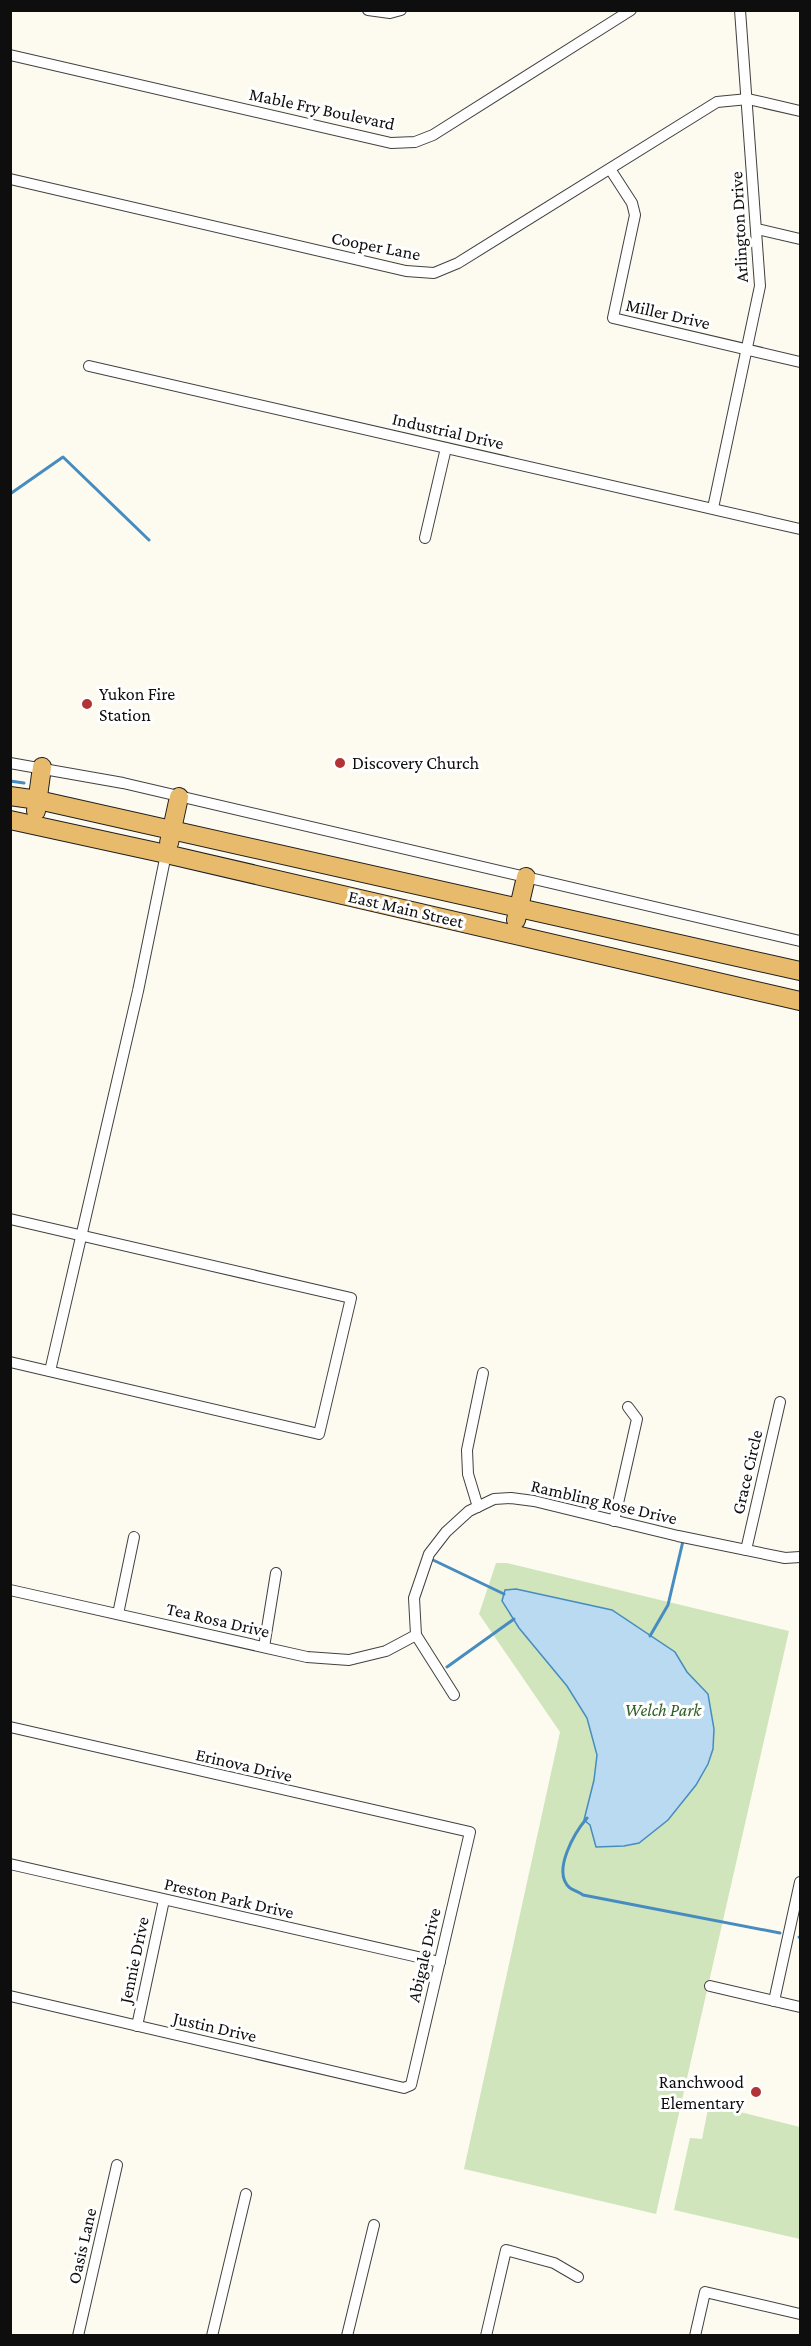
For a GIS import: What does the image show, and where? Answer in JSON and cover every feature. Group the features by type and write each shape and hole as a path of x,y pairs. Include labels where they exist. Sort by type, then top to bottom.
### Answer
{"highway":[{"path":"33,824 42,767"},
{"name":"East Main Street","path":"10,796 38,800 801,971"},
{"path":"166,854 179,797"},
{"name":"East Main Street","path":"10,820 801,1000"},
{"path":"513,933 526,877"}],"street":[{"path":"368,10 390,13 401,10"},
{"name":"Mable Fry Boulevard","path":"10,55 391,142 415,142 433,135 631,10"},
{"name":"Arlington Drive","path":"713,508 760,286 740,10"},
{"name":"Cooper Lane","path":"10,179 406,271 434,273 458,263 717,102 748,99 801,111"},
{"name":"Miller Drive","path":"610,169 632,203 635,215 613,318 801,362"},
{"path":"757,229 801,239"},
{"name":"Industrial Drive","path":"89,366 801,529"},
{"path":"425,538 446,448"},
{"path":"10,763 42,767 179,797 801,941"},
{"path":"50,1371 138,992 166,854"},
{"path":"10,1219 351,1298 319,1434 10,1362"},
{"path":"477,1507 468,1474 467,1450 483,1373"},
{"name":"Grace Circle","path":"746,1550 780,1402"},
{"path":"614,1521 638,1419 628,1407"},
{"name":"Rambling Rose Drive","path":"454,1695 416,1635 414,1598 429,1554 446,1532 469,1511 494,1499 511,1498 534,1501 746,1550 785,1558 801,1557"},
{"path":"118,1614 134,1537"},
{"path":"264,1647 276,1573"},
{"name":"Tea Rosa Drive","path":"10,1590 307,1657 349,1660 386,1651 416,1635"},
{"name":"Erinova Drive","path":"10,1727 470,1832"},
{"name":"Abigale Drive","path":"411,2085 470,1832"},
{"name":"Preston Park Drive","path":"10,1864 440,1962"},
{"path":"774,2001 801,1882"},
{"name":"Jennie Drive","path":"137,2026 164,1900"},
{"path":"710,1986 801,2007"},
{"name":"Justin Drive","path":"10,1996 404,2088 411,2085"},
{"name":"Oasis Lane","path":"78,2336 117,2165"},
{"path":"212,2336 246,2194"},
{"path":"347,2336 374,2224"},
{"path":"486,2336 506,2250 554,2263 578,2277"},
{"path":"695,2336 705,2292 801,2314"}],"green space":[{"name":"Welch Park","path":"496,1563 507,1563 789,1631 656,2214 464,2169 560,1732 479,1614"},
{"path":"709,2104 800,2127 800,2239 674,2210 690,2138 702,2139"}],"water":[{"path":"516,1589 612,1610 675,1652 687,1672 708,1694 714,1729 713,1749 708,1764 696,1785 668,1820 639,1843 596,1847 590,1825 584,1820 594,1780 597,1755 587,1718 567,1686 519,1628 502,1601 505,1590"}],"waterway":[{"path":"10,494 63,457 149,540"},
{"path":"10,781 24,783"},
{"path":"650,1636 668,1605 683,1541"},
{"path":"431,1559 504,1594"},
{"path":"447,1667 514,1619"},
{"path":"587,1818 571,1842 564,1863 565,1881 571,1889 583,1895 780,1933"}],"place":[{"name":"Yukon Fire Station","path":"87,704"},
{"name":"Discovery Church","path":"340,763"},
{"name":"Ranchwood Elementary","path":"756,2092"}]}
